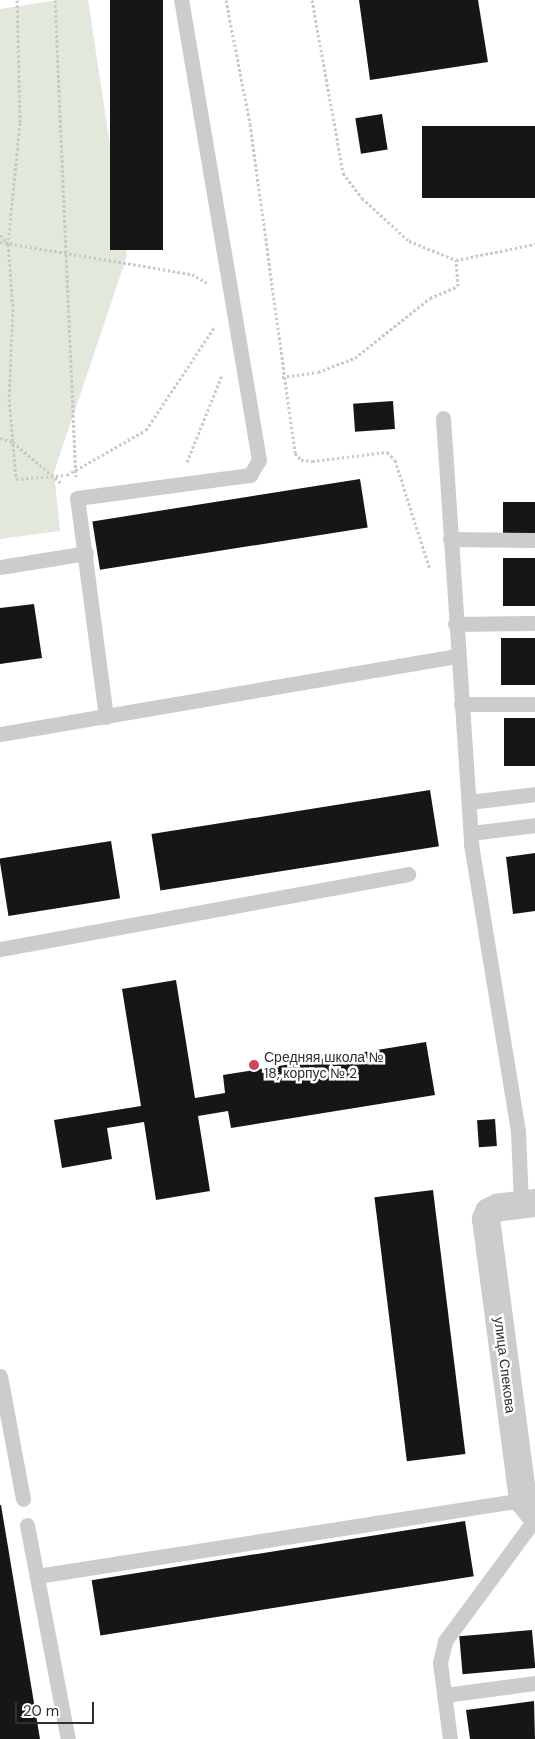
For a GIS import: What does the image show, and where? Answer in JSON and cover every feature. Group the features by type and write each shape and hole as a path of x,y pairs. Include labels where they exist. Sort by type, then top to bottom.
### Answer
{"street":[{"name":"улица Спекова","path":"528,1204 489,1212 486,1219 531,1511"}],"lane":[{"path":"106,717 86,553 77,498 250,475 257,469 259,460 239,333 181,0"},
{"path":"443,418 470,833 528,1204"},
{"path":"450,539 535,540"},
{"path":"0,567 86,553"},
{"path":"456,624 535,623"},
{"path":"0,734 457,656"},
{"path":"461,704 535,704"},
{"path":"468,802 535,794"},
{"path":"470,833 535,825"},
{"path":"0,949 408,874"},
{"path":"0,1376 24,1499"},
{"path":"37,1576 531,1511"},
{"path":"450,1739 440,1663 445,1641 531,1511"},
{"path":"27,1525 68,1739"},
{"path":"445,1695 535,1683"}],"path":[{"path":"0,242 8,244 67,256 192,274 233,298 146,430 76,468 67,475 16,479 9,399 13,309 8,244 20,123 17,0"},
{"path":"55,0 77,498"},
{"path":"226,0 250,124 282,377 295,453 301,460 387,452 395,460 431,572"},
{"path":"312,0 344,173 362,198 409,241 456,260 535,244"},
{"path":"0,235 8,244"},
{"path":"282,377 318,372 355,358 430,298 458,286 456,260"},
{"path":"178,485 239,333"},
{"path":"0,438 13,442 77,498"}],"shaded area":[{"path":"58,0 88,0 127,256 54,472 60,531 0,539 0,9"}],"building":[{"path":"110,0 163,0 163,250 110,250"},
{"path":"359,0 478,0 488,62 370,80"},
{"path":"382,114 388,150 361,154 355,118"},
{"path":"422,126 535,126 535,198 422,198"},
{"path":"393,401 395,429 355,432 353,404"},
{"path":"360,479 368,527 100,570 92,521"},
{"path":"503,502 535,502 535,534 503,534"},
{"path":"503,558 535,558 535,606 503,606"},
{"path":"34,604 42,658 0,664 0,608"},
{"path":"501,638 535,638 535,685 501,685"},
{"path":"504,718 535,718 535,766 504,766"},
{"path":"430,790 439,846 160,890 151,834"},
{"path":"111,841 120,898 8,916 0,859"},
{"path":"535,853 535,911 513,914 506,857"},
{"path":"176,980 195,1098 225,1093 223,1075 426,1042 435,1095 231,1128 228,1111 198,1116 210,1191 156,1200 144,1122 107,1128 112,1159 62,1168 54,1120 141,1106 122,989"},
{"path":"495,1119 497,1146 479,1147 477,1120"},
{"path":"433,1190 465,1454 407,1461 374,1197"},
{"path":"1,1505 40,1739 0,1739"},
{"path":"465,1521 474,1576 100,1635 92,1580"},
{"path":"532,1630 535,1668 463,1674 459,1636"},
{"path":"534,1701 535,1739 470,1739 466,1710"}],"place":[{"name":"Средняя школа № 18, корпус № 2","path":"254,1065"}]}
